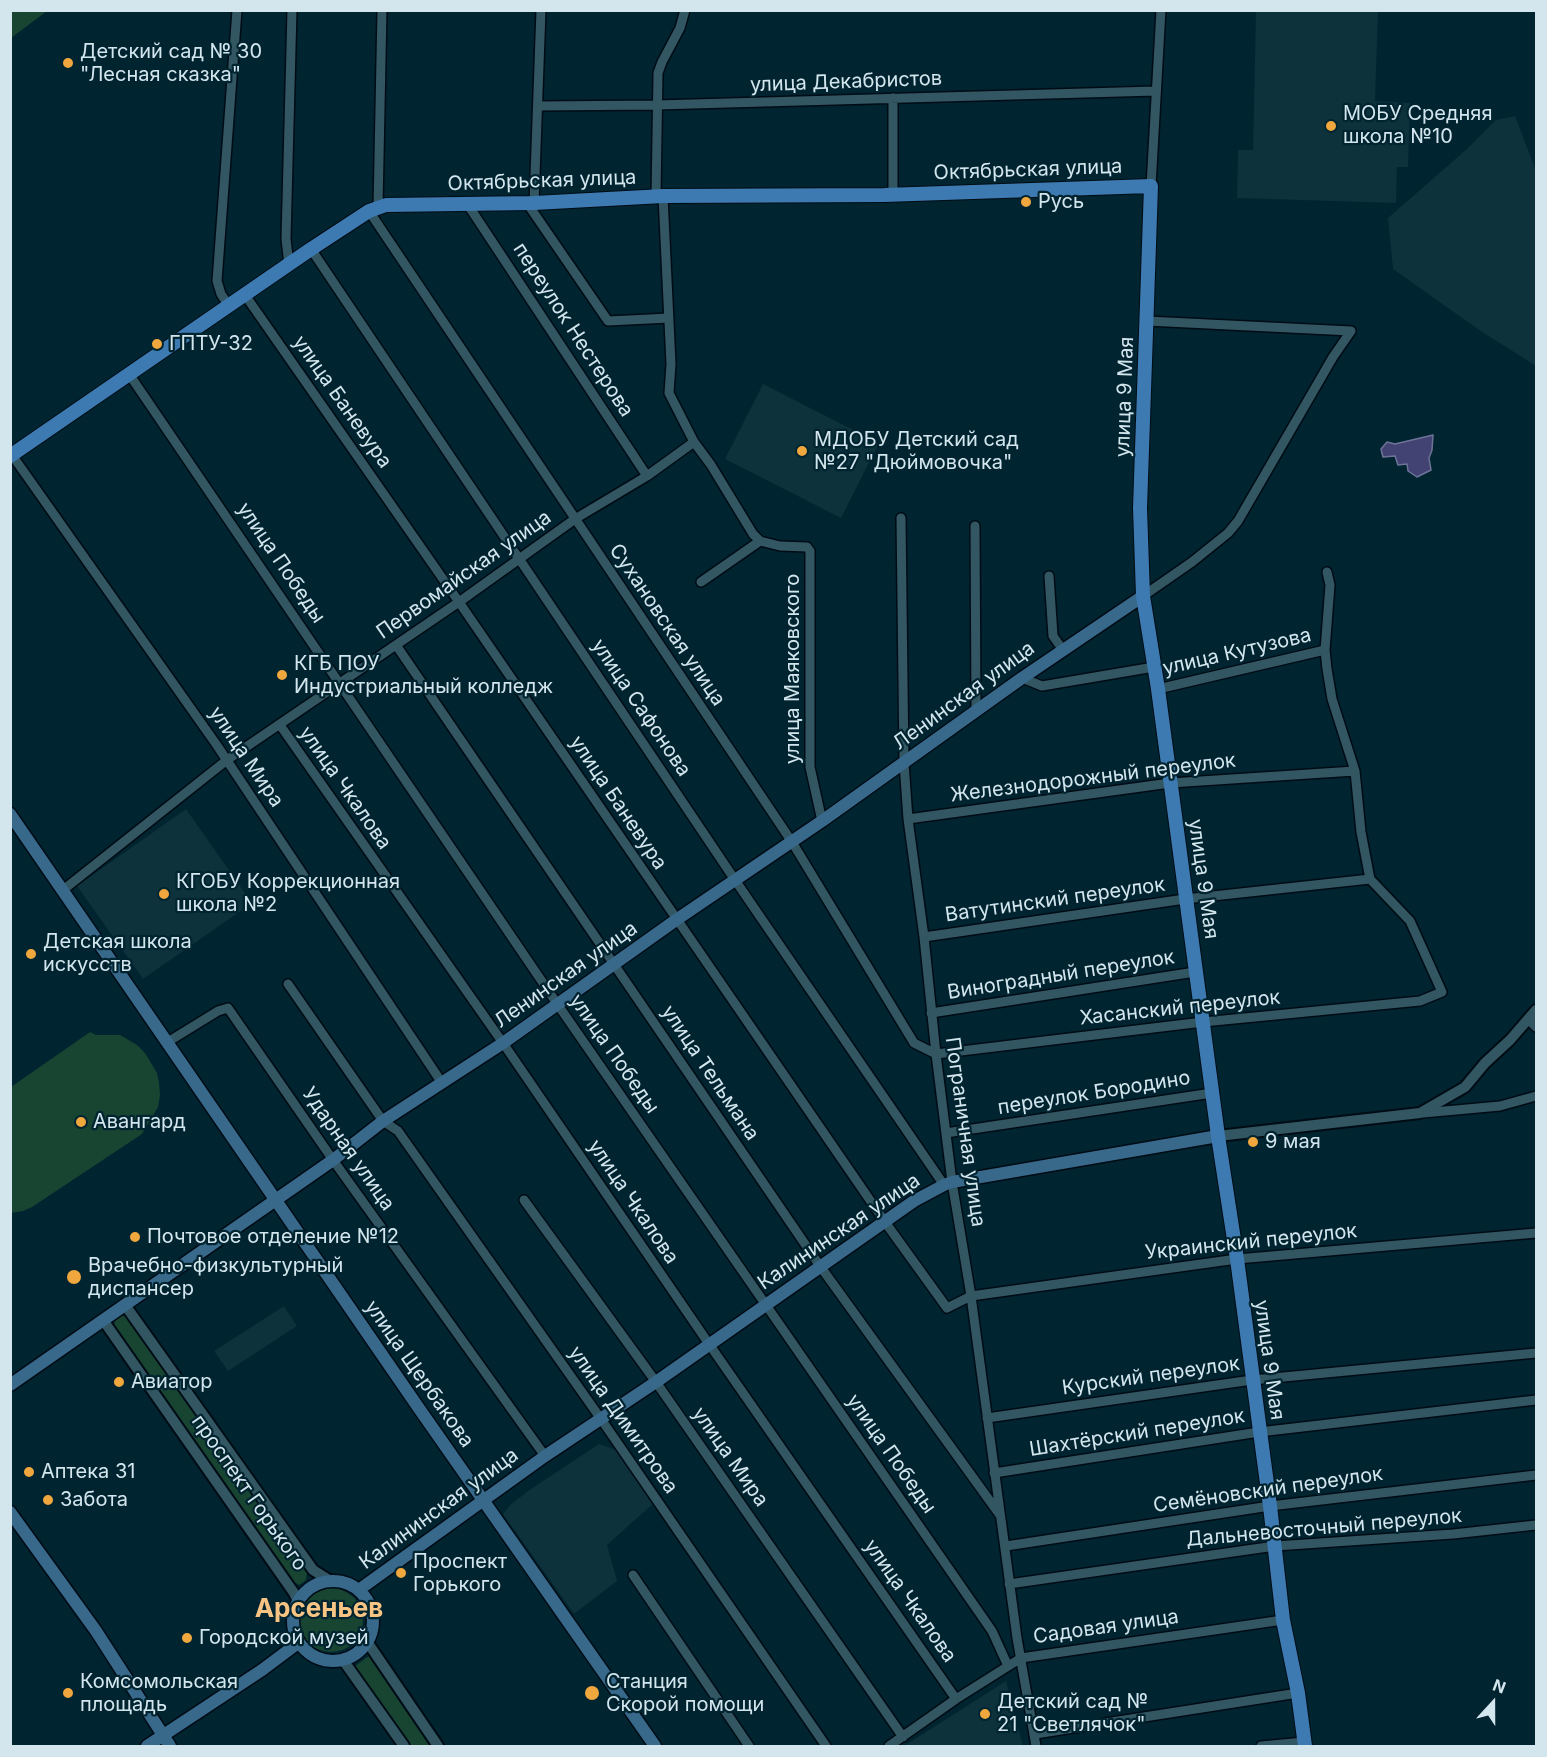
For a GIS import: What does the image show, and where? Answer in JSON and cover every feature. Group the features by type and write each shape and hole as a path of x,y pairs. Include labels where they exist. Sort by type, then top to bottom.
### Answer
{"main road":[{"name":"Октябрьская улица","path":"11,456 311,249 374,209 387,205 531,203 659,196 893,195 1151,186"},
{"name":"улица 9 Мая","path":"1151,186 1140,508 1143,596 1237,1259 1283,1620 1298,1693 1305,1744"},
{"name":"Ленинская улица","path":"10,1385 333,1160 383,1121 558,1005 676,920 904,764 976,710 1143,596"},
{"name":"улица Щербакова","path":"10,814 166,1043 655,1746"},
{"name":"Калининская улица","path":"360,1590 545,1456 656,1382 915,1201 948,1183 1218,1136"},
{"path":"10,1512 96,1631 166,1741"},
{"name":"проспект Горького","path":"298,1643 292,1612 304,1593 315,1584 329,1580 342,1581 360,1590"},
{"path":"147,1746 166,1741 298,1643 318,1659 343,1660 358,1652 368,1643 373,1625 370,1604 360,1590"}],"street":[{"path":"229,306 221,294 217,281 237,10"},
{"path":"289,265 286,239 292,10"},
{"path":"374,209 382,10"},
{"path":"541,10 538,106 531,203 608,321 669,318"},
{"path":"685,10 674,42 659,68 657,105 659,196 671,364 669,393 694,442 711,465 753,534 760,541 701,582"},
{"name":"улица 9 Мая","path":"1151,186 1161,10"},
{"name":"улица Декабристов","path":"538,106 657,105 1156,91"},
{"path":"893,98 893,195"},
{"name":"переулок Нестерова","path":"468,205 647,476"},
{"name":"Сухановская улица","path":"374,209 575,519 792,842 915,1043 936,1054"},
{"name":"улица Сафонова","path":"311,249 735,880 948,1183"},
{"name":"улица Баневура","path":"244,295 459,602 885,1222 947,1308 971,1296"},
{"path":"1143,596 1192,562 1228,533 1238,521 1333,357 1351,331 1148,321"},
{"name":"улица Победы","path":"129,374 558,1005 992,1631 1008,1666"},
{"name":"Первомайская улица","path":"63,890 227,760 459,602 575,519 647,476 694,442"},
{"name":"улица Мира","path":"11,456 227,760 442,1083"},
{"name":"Пограничная улица","path":"901,518 904,764 908,819 946,1133 948,1183 971,1296 1006,1546 1009,1584 1036,1746"},
{"path":"975,526 976,710"},
{"name":"улица Маяковского","path":"760,541 780,546 807,547 810,551 810,767 822,821"},
{"path":"1327,572 1330,585 1325,650 1332,699 1355,771 1361,832 1370,879"},
{"path":"1049,576 1053,636 1063,650"},
{"name":"улица Тельмана","path":"396,645 820,1266 1001,1517"},
{"name":"улица Кутузова","path":"1158,689 1325,650"},
{"name":"улица Кутузова","path":"1022,678 1042,686 1154,667"},
{"name":"улица Чкалова","path":"280,725 956,1699"},
{"name":"Железнодорожный переулок","path":"908,819 1170,783 1355,771"},
{"name":"Ватутинский переулок","path":"924,938 1185,899 1370,879"},
{"name":"Хасанский переулок","path":"936,1054 1420,1000 1442,992 1410,921 1370,879"},
{"name":"Виноградный переулок","path":"931,1013 1196,972"},
{"name":"улица Димитрова","path":"288,984 383,1121 398,1131 601,1419 826,1746"},
{"name":"Ударная улица","path":"166,1043 218,1011 228,1008 333,1160 545,1456"},
{"name":"Калининская улица","path":"1218,1136 1420,1113 1465,1087 1485,1063 1532,1023 1536,1010"},
{"name":"переулок Бородино","path":"946,1133 1212,1093"},
{"path":"1420,1113 1500,1106 1536,1096"},
{"name":"улица Мира","path":"524,1200 656,1382 903,1737"},
{"name":"Украинский переулок","path":"971,1296 1237,1259 1536,1233"},
{"name":"проспект Горького","path":"125,1305 313,1570 329,1580"},
{"name":"проспект Горького","path":"104,1320 298,1601"},
{"name":"Курский переулок","path":"987,1418 1252,1380 1536,1353"},
{"name":"Шахтёрский переулок","path":"994,1473 1259,1432 1536,1400"},
{"name":"Семёновский переулок","path":"1006,1546 1270,1506 1536,1475"},
{"name":"Дальневосточный переулок","path":"1009,1584 1275,1546 1453,1534 1536,1525"},
{"path":"633,1575 749,1746"},
{"name":"Садовая улица","path":"888,1746 1021,1658 1283,1620"},
{"path":"368,1643 438,1746"},
{"path":"343,1660 404,1746"},
{"path":"1035,1734 1298,1693"},
{"path":"1261,1746 1305,1744"}],"shaded area":[{"name":"МОБУ Средняя школа №10","path":"1256,11 1378,11 1375,101 1410,103 1408,167 1397,167 1396,203 1237,198 1238,150 1253,150"},
{"path":"1515,116 1536,171 1536,366 1482,332 1393,269 1388,218 1468,148 1496,120"},
{"name":"МДОБУ Детский сад №27 \"Дюймовочка\"","path":"763,384 879,443 841,518 725,459"},
{"path":"1433,435 1429,458 1431,470 1417,477 1408,471 1407,464 1398,465 1395,456 1383,457 1381,449 1387,442 1395,444"},
{"name":"КГОБУ Коррекционная школа №2","path":"186,809 252,903 143,979 77,886"},
{"path":"284,1306 297,1326 228,1371 214,1351"},
{"path":"599,1444 616,1450 655,1502 607,1545 617,1581 574,1614 503,1514 510,1505 528,1491"},
{"name":"Детский сад № 21 \"Светлячок\"","path":"1006,1681 1023,1746 904,1746"}],"green space":[{"path":"11,10 47,10 47,11 11,38"},
{"name":"Авангард","path":"90,1032 96,1035 120,1035 137,1045 145,1053 157,1073 160,1095 158,1107 142,1134 32,1207 11,1213 11,1087"},
{"path":"120,1315 126,1317 307,1572 306,1580 299,1585 292,1581 114,1326 115,1319"},
{"path":"331,1588 349,1594 357,1602 363,1620 357,1638 349,1646 331,1652 313,1646 305,1638 299,1620 305,1602 313,1594"},
{"path":"369,1656 430,1746 411,1746 355,1666"}],"place":[{"name":"Детский сад № 30 \"Лесная сказка\"","path":"68,63"},
{"name":"МОБУ Средняя школа №10","path":"1331,126"},
{"name":"Русь","path":"1026,202"},
{"name":"ГПТУ-32","path":"157,344"},
{"name":"МДОБУ Детский сад №27 \"Дюймовочка\"","path":"802,451"},
{"name":"КГБ ПОУ Индустриальный колледж","path":"282,675"},
{"name":"КГОБУ Коррекционная школа №2","path":"164,894"},
{"name":"Детская школа искусств","path":"31,954"},
{"name":"Авангард","path":"81,1122"},
{"name":"9 мая","path":"1253,1142"},
{"name":"Почтовое отделение №12","path":"135,1237"},
{"name":"Врачебно-физкультурный диспансер","path":"74,1277"},
{"name":"Авиатор","path":"119,1382"},
{"name":"Аптека 31","path":"29,1472"},
{"name":"Забота","path":"48,1500"},
{"name":"Проспект Горького","path":"401,1573"},
{"name":"Городской музей","path":"187,1638"},
{"name":"Комсомольская площадь","path":"68,1693"},
{"name":"Станция Скорой помощи","path":"592,1693"},
{"name":"Детский сад № 21 \"Светлячок\"","path":"985,1714"}],"district":[{"name":"Арсеньев","path":"319,1609"}]}
